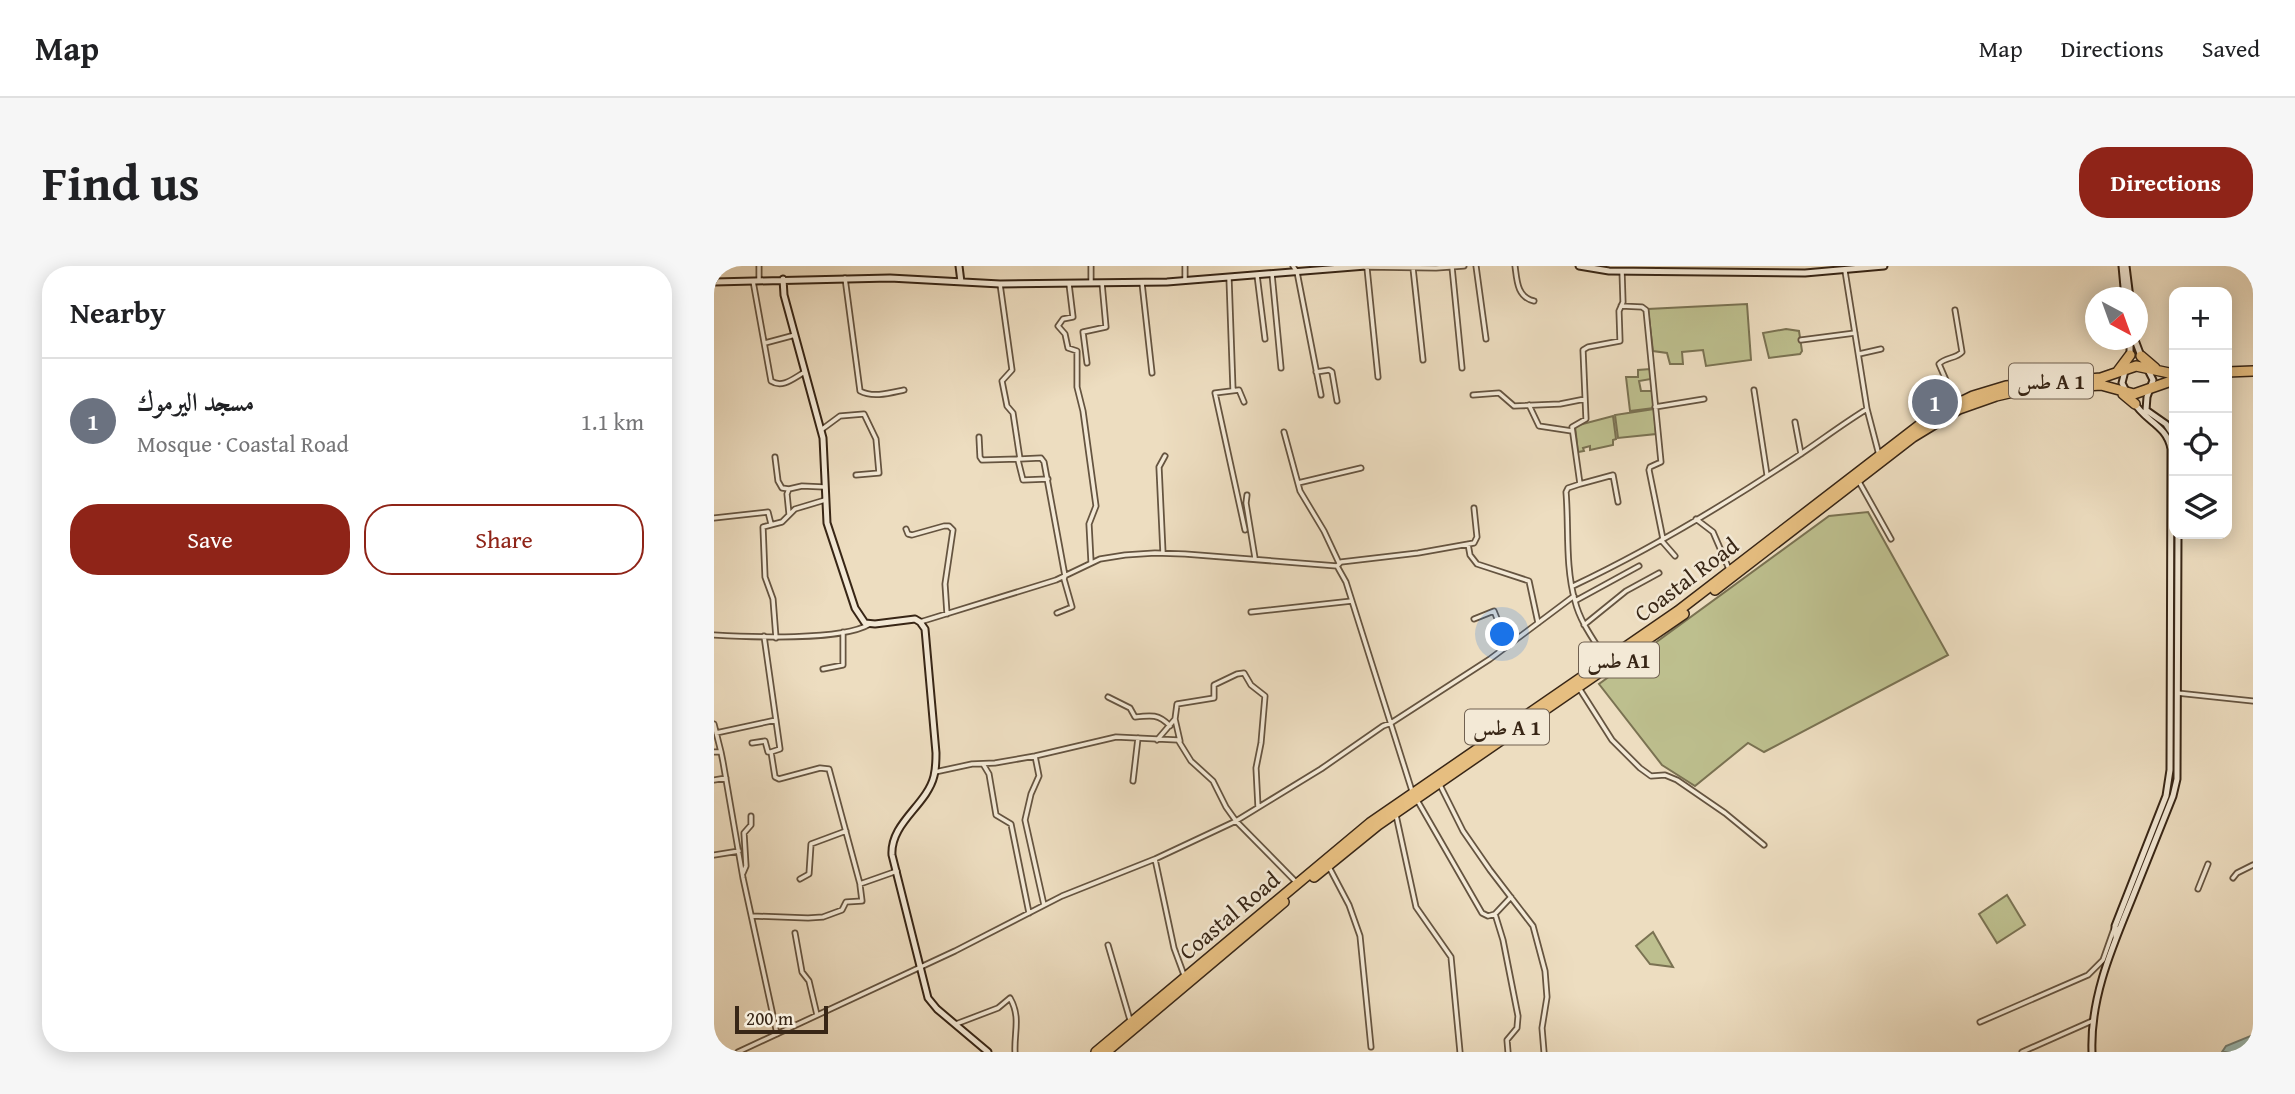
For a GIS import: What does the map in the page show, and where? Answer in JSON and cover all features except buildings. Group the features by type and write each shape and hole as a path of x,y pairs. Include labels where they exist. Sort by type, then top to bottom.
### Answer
{"highway":[{"path":"2115,374 2130,355"},
{"path":"2141,356 2162,372"},
{"name":"Coastal Road","path":"1106,1052 1185,977 1359,831 1579,688 1681,616 1830,498 1878,455 1930,417 1956,403 2006,386 2101,378 2136,366 2169,373"},
{"path":"2232,372 2253,371"},
{"path":"2232,377 2253,376"},
{"name":"Coastal Road","path":"1096,1052 1414,795 1439,783 1934,423 1975,403 2022,390 2091,385 2140,393 2169,382"},
{"path":"2113,387 2135,404"}],"street":[{"path":"759,266 756,281 769,377 772,383 793,382 805,372"},
{"path":"959,266 961,282"},
{"path":"1091,266 1091,283"},
{"path":"1185,266 1185,282"},
{"path":"1278,266 1280,273"},
{"path":"714,282 845,278 1000,284 1142,283 1229,278 1295,269 1464,266"},
{"path":"1476,266 1486,339"},
{"path":"1515,266 1518,290 1525,298 1534,301"},
{"path":"1578,266 1622,271 1665,269 1805,273 1884,266"},
{"path":"2124,266 2127,287"},
{"path":"1365,267 1378,377"},
{"path":"1452,267 1462,368"},
{"path":"1413,268 1423,360"},
{"path":"1295,269 1321,395"},
{"path":"1580,484 1572,431 1573,425 1586,419 1583,350 1620,341 1622,271"},
{"path":"1844,271 1867,410 1878,455"},
{"path":"1272,274 1281,368"},
{"path":"1257,275 1265,340"},
{"path":"845,278 860,391 864,394 880,395 904,390"},
{"path":"1229,278 1233,390"},
{"path":"783,279 782,290 824,445 824,487 830,534 855,608 861,621 870,624"},
{"path":"1087,363 1083,332 1107,327 1102,283"},
{"path":"1142,283 1152,373"},
{"path":"1000,284 1012,370 1002,380 1005,400 1013,412 1021,479 1048,479"},
{"path":"1069,284 1073,317 1063,319 1058,326 1065,334 1068,348 1077,351 1077,387 1096,506 1089,524 1091,563"},
{"path":"1621,306 1642,307 1646,310 1661,462 1649,470 1662,539 1675,556"},
{"path":"1955,310 1962,352 1939,364 1956,403"},
{"path":"1801,340 1855,332"},
{"path":"765,343 795,335"},
{"path":"1859,354 1881,349"},
{"path":"2092,1052 2092,1021 2118,926 2164,802 2170,770 2171,449 2164,432 2143,415 2122,383 2131,350"},
{"path":"2138,350 2153,380 2146,410 2169,430"},
{"path":"1316,372 1332,372 1337,401"},
{"path":"1754,390 1767,475"},
{"path":"1244,402 1240,391 1215,393 1245,530"},
{"path":"1474,395 1499,393 1512,405 1567,403 1585,399"},
{"path":"1655,407 1704,399"},
{"path":"1529,405 1539,426 1572,431"},
{"path":"1573,586 1696,519 1867,410"},
{"path":"821,430 840,416 864,414 876,439 879,469 877,474 856,475"},
{"path":"1795,422 1801,454"},
{"path":"1284,432 1302,496 1324,531 1343,574 1414,795 1482,913 1485,916 1495,914 1511,897"},
{"path":"979,437 982,460 1041,458 1048,479 1064,579 1072,607 1057,613"},
{"path":"1163,553 1159,467 1165,456"},
{"path":"775,457 778,481 782,488 824,487"},
{"path":"1298,483 1362,468"},
{"path":"1606,660 1584,625 1574,599 1566,492 1568,488 1613,475 1618,502"},
{"path":"1858,480 1891,538"},
{"path":"789,489 786,494 789,515"},
{"path":"1247,495 1255,558"},
{"path":"776,638 773,599 765,577 762,528 782,522 795,509 825,500"},
{"path":"714,635 776,638 843,632 870,624 911,619 920,621 1065,576 1091,563 1125,555 1163,553 1338,565 1418,553 1477,540 1474,508"},
{"path":"714,518 768,512 771,524"},
{"path":"1696,519 1713,532 1730,571"},
{"path":"906,529 908,534 912,535 944,526 953,530 945,584 947,614"},
{"path":"1980,1022 2088,975 2103,960 2113,928 2118,926 2175,787 2178,539"},
{"path":"1468,544 1470,555 1477,564 1529,581 1538,624"},
{"path":"738,1052 919,968 1044,905 1155,859 1236,821 1321,769 1382,726 1391,723 1508,646 1574,599 1639,566"},
{"path":"1584,625 1626,591 1659,573"},
{"path":"1251,612 1352,601"},
{"path":"1475,618 1494,611 1508,646"},
{"path":"920,621 925,629 928,650 935,772 927,790 898,831 893,842 892,855 928,998 937,1009 988,1052"},
{"path":"823,669 843,665 843,632"},
{"path":"764,636 780,749 771,752"},
{"path":"1258,807 1256,768 1265,696 1252,687 1247,675 1239,673 1216,684 1212,698 1177,704 1175,719 1181,741 1191,761 1213,781 1236,821 1297,884"},
{"path":"1579,688 1612,740 1640,768 1651,776 1665,775 1677,780 1725,813 1764,845"},
{"path":"2177,693 2253,701"},
{"path":"1108,697 1129,707 1135,717 1161,717 1170,726"},
{"path":"1157,740 1175,719"},
{"path":"716,733 776,720"},
{"path":"714,724 742,874 777,1034"},
{"path":"935,772 1035,756 1116,737 1181,741"},
{"path":"1133,781 1138,738"},
{"path":"752,743 765,741 768,752 771,752 776,778 820,768 829,769 860,884 862,901 846,902 842,910 822,917 752,916"},
{"path":"714,752 720,752"},
{"path":"1035,756 1039,776 1031,794 1025,820 1044,905"},
{"path":"983,763 989,774 996,815 1011,824 1029,913"},
{"path":"714,780 726,778"},
{"path":"1439,783 1461,827 1533,926 1541,951 1547,997 1542,1028 1544,1052"},
{"path":"1395,813 1416,907 1451,957 1460,1052"},
{"path":"742,874 746,866 744,833 751,825 751,816"},
{"path":"800,879 809,874 811,844 846,831"},
{"path":"714,855 739,851"},
{"path":"1155,859 1174,947 1185,977"},
{"path":"2198,889 2208,864"},
{"path":"1328,865 1358,929 1371,1047"},
{"path":"2233,878 2253,865"},
{"path":"860,884 897,871"},
{"path":"1495,914 1518,1016 1517,1028 1507,1040 1508,1052"},
{"path":"795,933 802,972 809,981 817,1014"},
{"path":"1108,945 1130,1023"},
{"path":"956,1024 998,1009 1010,998 1018,1029 1014,1036 1015,1052"},
{"path":"2022,1052 2092,1021"}],"green space":[{"path":"1747,304 1751,360 1706,366 1703,350 1682,352 1683,364 1670,364 1667,353 1653,351 1648,309"},
{"path":"1786,329 1799,331 1802,351 1800,354 1769,358 1763,333"},
{"path":"1650,369 1651,379 1639,381 1641,391 1652,391 1654,408 1630,411 1626,377 1638,377 1638,370"},
{"path":"1654,409 1656,434 1618,438 1615,415"},
{"path":"1613,416 1616,439 1613,440 1613,445 1590,450 1590,446 1578,452 1575,426"},
{"path":"1868,512 1948,655 1764,752 1748,743 1695,786 1662,765 1599,684 1829,516"},
{"path":"2007,895 2025,925 1997,943 1979,914"},
{"path":"1653,932 1673,967 1650,964 1636,946"}],"water":[{"path":"2253,1035 2253,1052 2222,1052 2226,1046"}],"place":[{"name":"مسجد اليرموك","path":"1935,402"}]}
